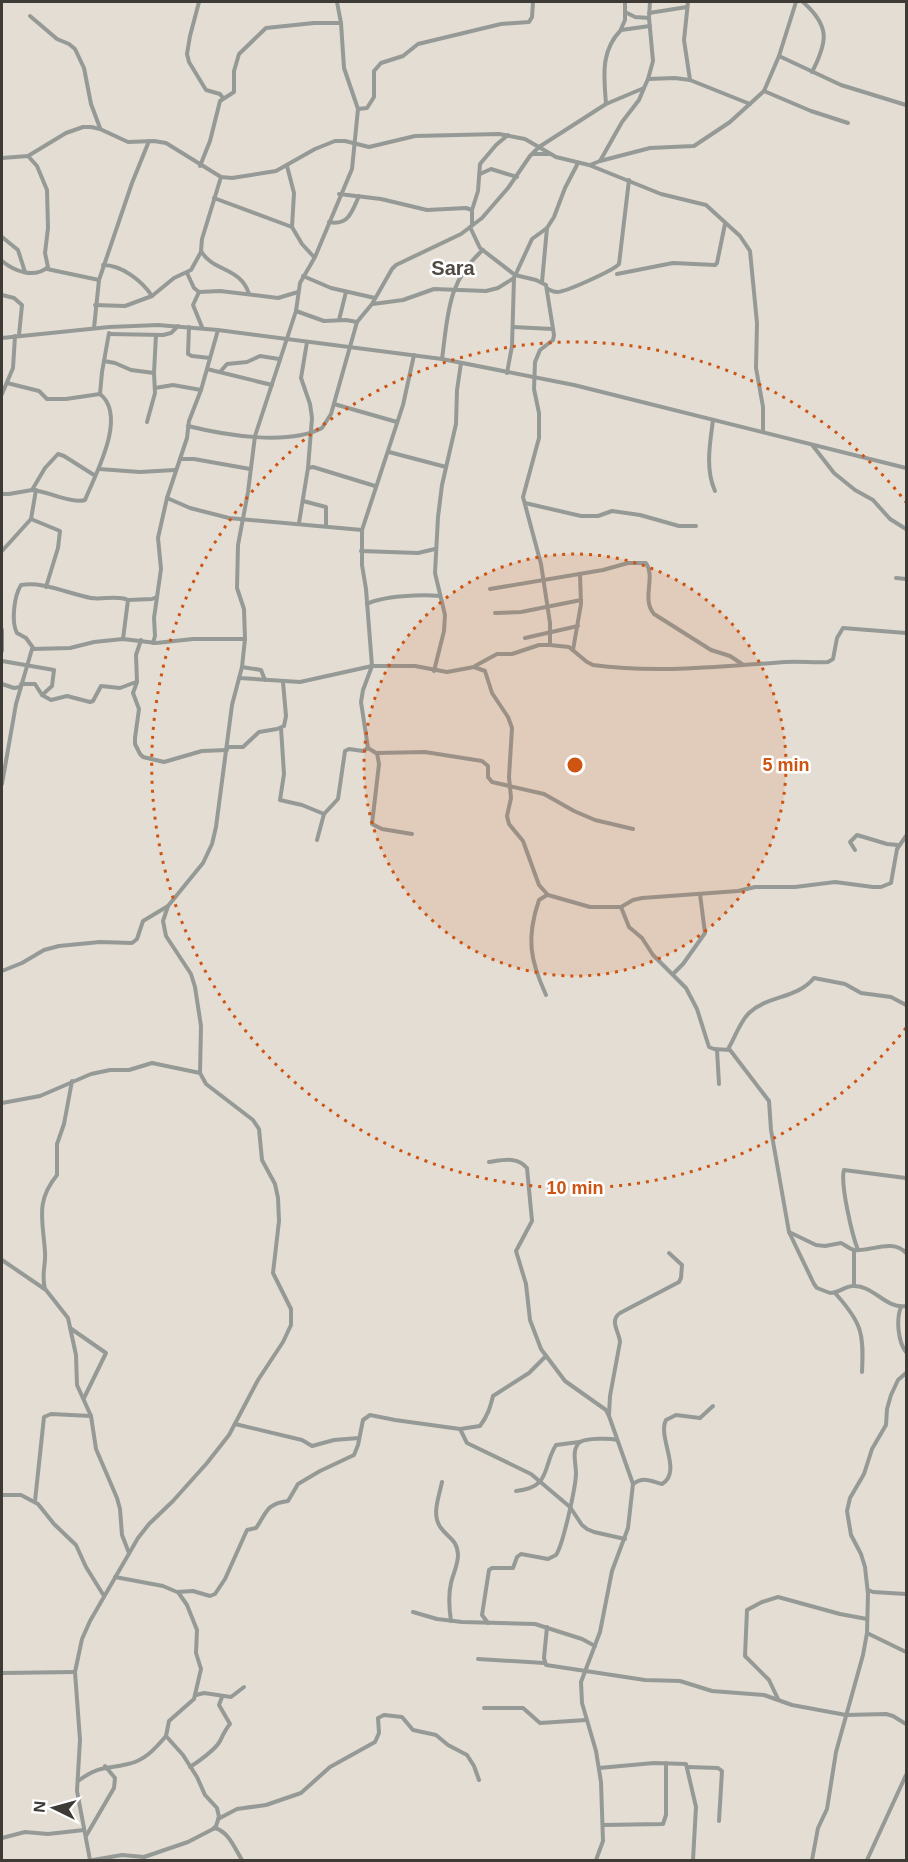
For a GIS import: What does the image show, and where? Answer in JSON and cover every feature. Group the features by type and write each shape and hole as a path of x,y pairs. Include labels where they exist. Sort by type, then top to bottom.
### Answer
{"street":[{"path":"199,2 190,36 188,58 206,90 220,94 223,98"},
{"path":"2,971 44,950 59,946 100,942 132,943 137,939 143,921 168,906 198,871 212,844 232,705 242,667 245,639 244,609 237,582 238,545 255,436 296,310 303,276 315,257 351,169 355,143 355,122 358,109 344,68 337,2"},
{"path":"358,109 367,108 372,101 375,92 374,71 381,63 403,56 418,44 501,24 529,22 532,17 533,2"},
{"path":"606,105 606,54 609,45 624,23 626,2"},
{"path":"600,160 621,122 639,100 648,80 654,53 649,15 650,2"},
{"path":"688,2 684,40 690,80"},
{"path":"589,165 641,149 694,146 720,130 764,91 779,56 796,2"},
{"path":"803,2 822,24 825,34 823,47 812,72"},
{"path":"625,12 635,17 687,8"},
{"path":"30,16 57,39 75,49 84,68 100,129"},
{"path":"200,165 210,141 219,105 223,98 234,92 235,66 242,50 266,28 322,22 341,24"},
{"path":"621,30 650,26"},
{"path":"779,56 841,85 906,105"},
{"path":"648,80 675,78 690,80 750,104"},
{"path":"188,426 227,434 286,436 311,433 325,425 334,404 357,322 372,304 396,265 471,226 489,212 539,147 606,105 644,88"},
{"path":"764,91 811,111 848,123"},
{"path":"2,158 28,156 52,140 83,127 100,129 128,142 166,143 221,177 248,176 276,171 325,144 345,141 369,147 415,136 508,135 525,140 550,154 589,165 661,194 706,205 746,243 752,260 758,333 756,368 763,407 763,432"},
{"path":"508,135 482,162 471,226 476,242 514,277 542,282 554,292 562,291 615,269 621,256 629,180"},
{"path":"94,328 95,305 103,265 150,141"},
{"path":"532,154 550,154"},
{"path":"28,156 36,166 47,190 48,228 45,253 47,269"},
{"path":"542,282 547,228 578,163"},
{"path":"287,166 294,193 292,227 302,244 315,257"},
{"path":"479,175 488,170 494,170 517,177"},
{"path":"95,305 125,306 152,296 174,278 191,270 201,251 202,239 221,177"},
{"path":"339,194 427,210 466,208 472,210"},
{"path":"329,222 340,223 346,220 352,213 359,196"},
{"path":"214,198 292,227"},
{"path":"617,274 663,264 715,265 725,223"},
{"path":"507,373 513,327 514,277 532,239 547,228"},
{"path":"2,237 18,250 26,272"},
{"path":"442,359 457,279 469,262 483,250"},
{"path":"201,251 205,258 241,278 249,294"},
{"path":"2,261 15,269 26,272 35,273 47,269 99,280"},
{"path":"103,265 112,265 122,270 139,281 152,296"},
{"path":"187,273 194,288 199,292 220,291 280,298 298,292"},
{"path":"303,276 346,292 375,298"},
{"path":"372,304 403,300 435,289 486,291 498,288 514,277"},
{"path":"548,289 553,340 536,356 533,378 534,395 539,413 539,438 523,495 537,544 548,607 550,645"},
{"path":"199,292 193,305 202,328"},
{"path":"339,320 346,292"},
{"path":"2,295 14,298 22,304 13,368 2,394"},
{"path":"296,310 324,321 357,322"},
{"path":"2,338 94,328 178,326 442,359 574,385 906,468"},
{"path":"109,334 156,335 171,333 178,326"},
{"path":"2,494 34,490 83,501 99,469 112,423 107,402 100,394 109,327"},
{"path":"189,327 188,354 210,358"},
{"path":"513,327 553,329"},
{"path":"153,643 161,569 158,541 167,498 218,330"},
{"path":"147,422 155,388 156,335"},
{"path":"299,523 311,433 311,411 301,378 307,342"},
{"path":"414,355 398,422 362,530 372,666 361,702 368,748 376,753 425,752 482,762 488,766 490,780 509,787 544,794 595,820 633,829"},
{"path":"220,372 226,364 242,363 260,356 279,358"},
{"path":"104,361 130,370 154,373"},
{"path":"434,671 444,631 445,615 435,573 439,501 456,424 461,363"},
{"path":"207,369 272,385"},
{"path":"7,383 39,391 47,399 100,394"},
{"path":"155,388 173,385 201,390"},
{"path":"334,404 398,422"},
{"path":"713,420 709,457 715,490"},
{"path":"813,445 834,473 855,490 873,500 890,519 906,529"},
{"path":"388,452 446,467"},
{"path":"2,551 31,519 34,490 45,468 58,454 94,476"},
{"path":"179,459 194,459 250,469"},
{"path":"308,468 313,467 375,486"},
{"path":"99,469 140,472 175,470"},
{"path":"167,498 190,508 223,517 362,530"},
{"path":"303,501 326,507 326,525"},
{"path":"525,503 580,516 598,516 612,511 640,515 679,526 696,526"},
{"path":"31,519 60,531 58,548 46,587"},
{"path":"362,551 418,553 435,549"},
{"path":"490,589 543,581 628,563 646,563 649,570 647,600 654,614 711,650 730,656 743,665"},
{"path":"573,650 581,600 580,574"},
{"path":"896,578 906,579"},
{"path":"34,649 26,638 17,633 14,627 17,598 21,585 46,587 92,598 152,600 157,597"},
{"path":"367,604 373,601 440,596"},
{"path":"367,597 373,601"},
{"path":"123,639 128,600"},
{"path":"495,613 521,612 581,600"},
{"path":"525,638 578,626"},
{"path":"239,678 300,682 372,666 415,666 434,671 454,672 474,667 497,654 512,654 529,648 550,645 565,646 593,665 625,669 723,668 788,661 830,662 834,657 837,638 843,628 906,633"},
{"path":"2,630 2,651"},
{"path":"2,784 21,685 30,654 34,649 70,648 94,642 123,639 153,643 192,639 245,639"},
{"path":"141,640 135,663 136,682 133,693 139,709 135,744 143,757 168,761 202,751 243,747 259,732 281,728 285,723 285,685 283,681"},
{"path":"2,661 54,670 52,686 42,695"},
{"path":"242,667 261,670 265,680"},
{"path":"474,667 480,668 487,674 492,693 511,722 513,733 508,821 523,841 535,879 548,895"},
{"path":"2,684 14,688 34,684 42,695 51,700 67,696 90,702 93,701 101,686 120,688 136,682"},
{"path":"281,728 284,774 280,800 302,805 324,814"},
{"path":"317,840 324,814 338,799 345,751 349,749 363,751 368,748"},
{"path":"376,753 379,764 372,824 382,829 412,834"},
{"path":"855,850 850,843 857,835 898,845"},
{"path":"546,995 531,958 530,935 539,900 543,896 548,895 590,908 621,907 637,898 738,891 755,887 795,887 835,882 881,887 891,883 898,845 906,836"},
{"path":"673,974 705,933 700,894"},
{"path":"166,1736 200,1781 205,1795 217,1808 218,1819 213,1829 201,1836 144,1857 122,1855 92,1860 78,1798 80,1740 75,1672 82,1639 104,1596 144,1530 207,1463 235,1424 258,1380 288,1334 292,1317 288,1301 273,1273 279,1221 278,1198 275,1184 262,1160 259,1129 253,1120 206,1084 200,1073 201,1026 195,987 191,974 164,932 163,921 168,906"},
{"path":"621,907 629,927 642,938 653,955 686,988 693,1000 707,1044 717,1050 728,1049"},
{"path":"728,1049 749,1013 776,998 800,992 814,978 845,984 864,994 888,996 906,1005"},
{"path":"728,1049 765,1093 769,1101 771,1130 789,1232 814,1284 822,1291 835,1293 854,1286 862,1288 888,1303 904,1307 899,1314 901,1341 906,1353"},
{"path":"717,1050 718,1084"},
{"path":"2,1103 40,1096 101,1071 129,1070 152,1064 200,1073"},
{"path":"46,1290 43,1276 45,1254 42,1206 48,1184 57,1175 57,1144 64,1124 72,1081"},
{"path":"489,1162 514,1160 525,1165 528,1172 532,1221 517,1253 526,1284 530,1320 545,1357 565,1381 597,1402 609,1416 633,1484 630,1520 612,1571 606,1606 580,1691 594,1743 602,1794 602,1844 596,1860"},
{"path":"854,1286 856,1250 845,1191 844,1170 906,1178"},
{"path":"789,1232 816,1245 825,1246 838,1242 856,1250 891,1247 901,1248 906,1253"},
{"path":"609,1416 610,1396 620,1342 615,1318 620,1313 679,1282 682,1265 669,1253"},
{"path":"2,1260 46,1290 64,1311 70,1328 76,1361 77,1385 92,1416 96,1449 117,1498 122,1535 129,1554"},
{"path":"835,1293 853,1312 862,1337 862,1372"},
{"path":"70,1328 106,1353 84,1399"},
{"path":"115,1577 163,1586 177,1592 197,1592 210,1596 215,1594 225,1579 247,1530 256,1528 264,1512 278,1502 288,1501 298,1484 320,1470 354,1455 363,1420 370,1415 460,1429 480,1426 491,1409 493,1396 529,1372 545,1357"},
{"path":"812,1860 818,1828 827,1809 836,1752 867,1633 868,1590 865,1567 848,1527 847,1511 850,1498 864,1474 872,1449 886,1425 891,1395 898,1380 906,1372"},
{"path":"633,1484 639,1480 648,1479 662,1484 668,1479 670,1469 663,1430 666,1420 676,1415 700,1418 713,1406"},
{"path":"35,1500 44,1417 51,1414 92,1416"},
{"path":"235,1424 302,1440 312,1446 334,1440 359,1438"},
{"path":"460,1429 467,1443 522,1469 540,1481 570,1507 587,1529 625,1539"},
{"path":"516,1491 527,1490 540,1481 547,1472 556,1445 611,1438 618,1440"},
{"path":"488,1623 482,1615 489,1570 513,1568 521,1554 548,1559 556,1556 562,1546 576,1484 574,1456 580,1442"},
{"path":"442,1482 436,1507 437,1517 440,1527 452,1538 458,1557 448,1601 451,1621"},
{"path":"2,1495 21,1495 35,1500 54,1524 76,1545 86,1567 104,1596"},
{"path":"868,1590 906,1594"},
{"path":"78,1781 105,1766 130,1764 142,1759 157,1748 166,1736 169,1721 187,1707 196,1695 201,1669 196,1653 197,1630 187,1605 177,1592"},
{"path":"778,1700 769,1680 745,1656 747,1610 778,1597 867,1619"},
{"path":"413,1612 451,1621 523,1623 547,1627 595,1646"},
{"path":"544,1663 547,1627"},
{"path":"867,1633 906,1652"},
{"path":"478,1659 544,1663 549,1666 645,1680 680,1681 712,1691 748,1693 792,1705 846,1715 886,1714 906,1724"},
{"path":"2,1673 75,1672"},
{"path":"196,1695 204,1693 231,1697 244,1687"},
{"path":"190,1767 205,1757 220,1741 223,1732 229,1726 230,1722 219,1705 222,1696"},
{"path":"484,1708 523,1708 540,1723 586,1720"},
{"path":"218,1819 237,1809 266,1805 301,1793 330,1767 375,1742 379,1733 378,1719 384,1715 402,1717 413,1730 436,1735 448,1745 463,1752 471,1759 479,1780"},
{"path":"603,1825 663,1824 666,1819 666,1763"},
{"path":"599,1768 684,1763 688,1767 696,1807 693,1860"},
{"path":"85,1837 114,1788 115,1778 105,1766"},
{"path":"688,1767 718,1768 722,1771 719,1821"},
{"path":"867,1860 905,1783 906,1775"},
{"path":"213,1829 223,1832 231,1840 242,1860"},
{"path":"2,1838 25,1832 48,1834 84,1830"}],"district":[{"name":"Sara","path":"453,268"}]}
